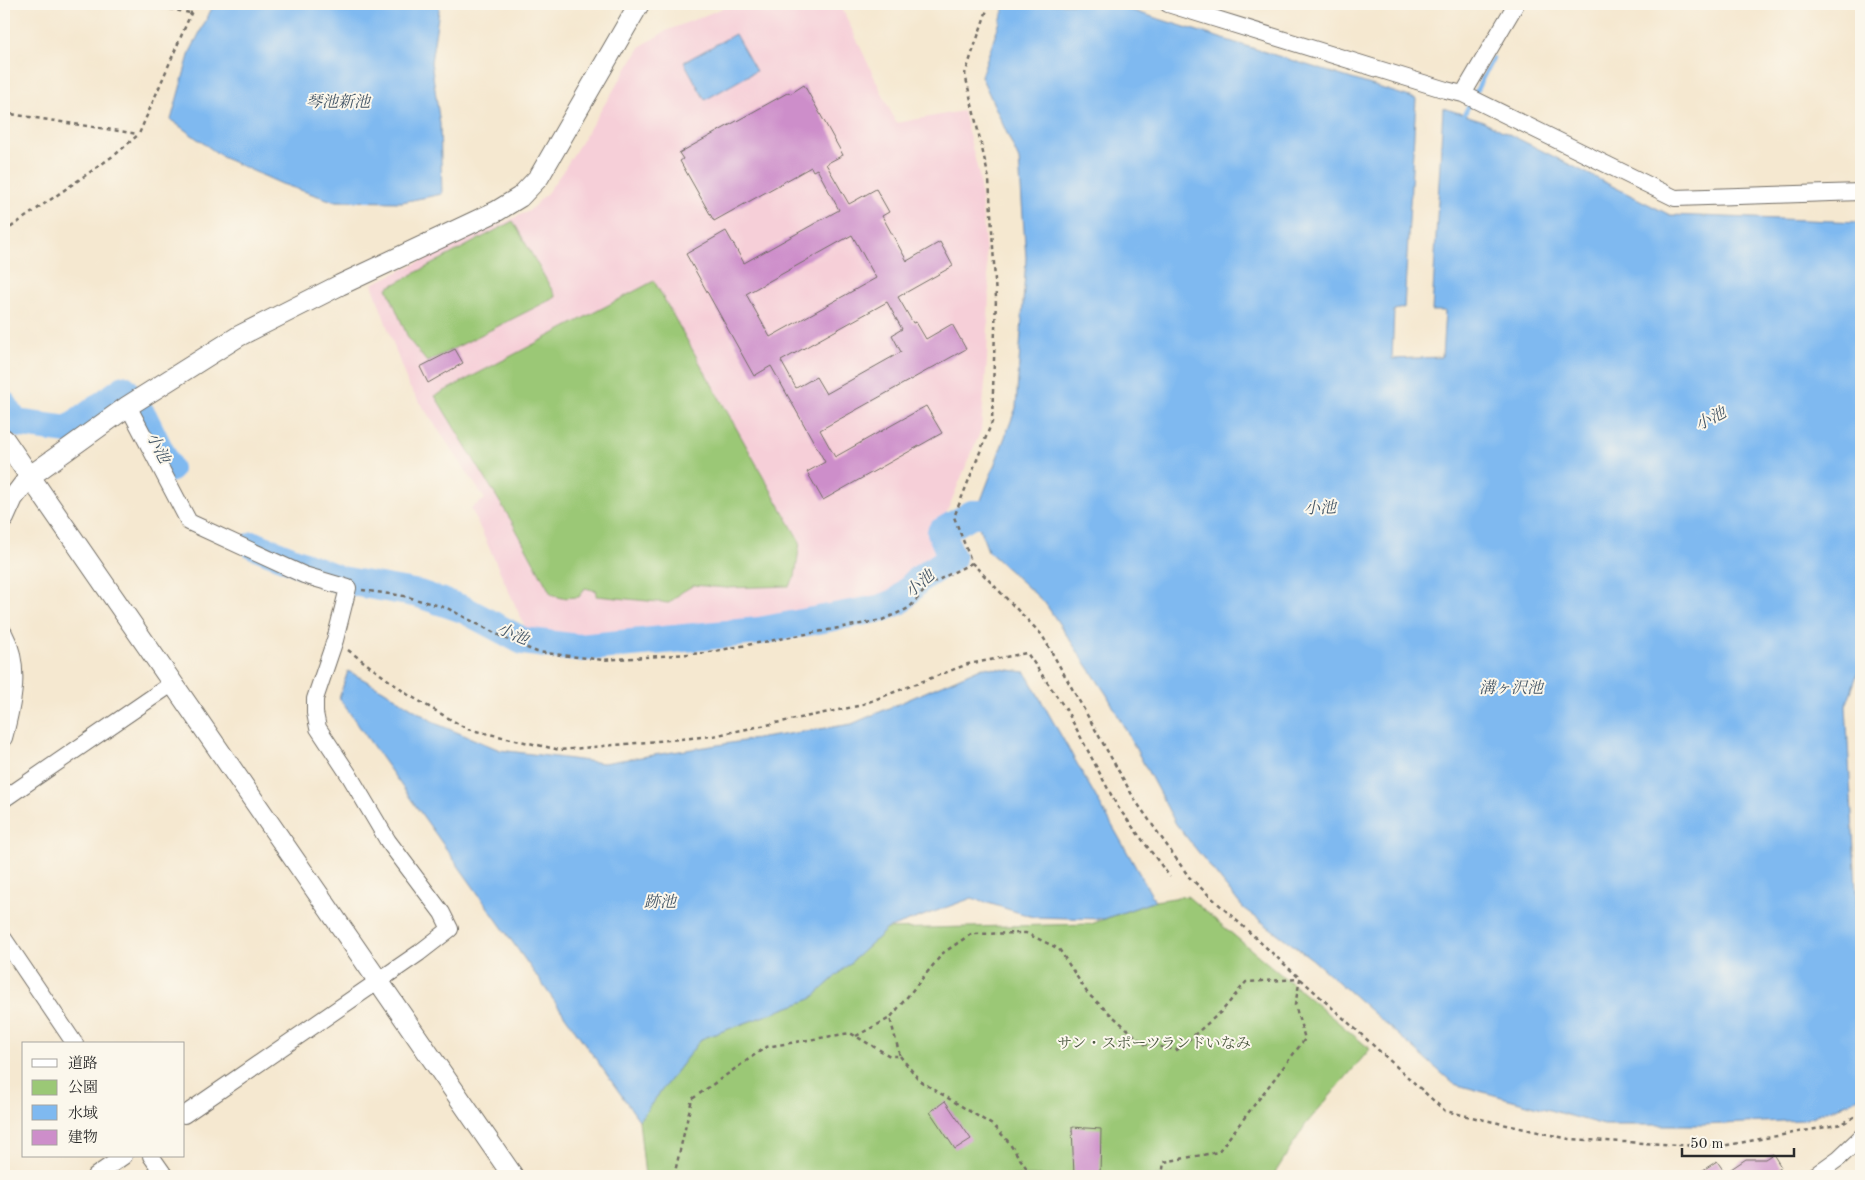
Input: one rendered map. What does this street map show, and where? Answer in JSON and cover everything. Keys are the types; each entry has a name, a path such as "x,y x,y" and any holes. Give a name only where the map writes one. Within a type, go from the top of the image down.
{"street":[{"path":"4,518 13,498 29,477 128,406 239,336 340,284 497,211 520,197 540,177 640,4"},
{"path":"1168,4 1464,94 1675,198 1861,192"},
{"path":"1464,94 1516,4"},
{"path":"128,406 189,522 304,575 348,588 335,640 315,699 318,728 349,775 388,841 442,913 450,929 420,953 185,1114"},
{"path":"4,439 513,1176"},
{"path":"4,633 13,664 15,687 4,738"},
{"path":"4,799 173,683"},
{"path":"4,939 74,1042"},
{"path":"1814,1176 1839,1158 1861,1137"},
{"path":"95,1176 121,1158"},
{"path":"152,1158 165,1176"}],"path":[{"path":"146,4 190,13"},
{"path":"4,232 116,154 139,134 195,4"},
{"path":"989,4 965,74 989,179 996,298 992,422 954,517 972,563 1042,635 1135,800 1190,876 1445,1111 1569,1138 1717,1147 1842,1124 1861,1113"},
{"path":"4,113 139,134"},
{"path":"348,588 404,596 447,608 510,641 537,652 603,660 704,653 882,620 909,608 930,584 972,563"},
{"path":"335,640 407,694 466,729 560,750 714,736 858,706 968,664 1027,653 1067,711 1117,806 1170,877"},
{"path":"856,1036 890,1018 943,953 971,934 1026,933 1059,949 1088,994 1144,1044 1177,1050 1222,1011 1246,982 1300,979"},
{"path":"1162,1176 1164,1162 1218,1152 1304,1040 1295,1005 1300,979"},
{"path":"890,1018 900,1056 920,1081 994,1126 1007,1140 1032,1176"},
{"path":"674,1176 692,1100 766,1048 850,1033 890,1056 900,1056"}],"shaded area":[{"path":"733,4 840,4 896,123 963,111 979,175 989,288 987,360 981,430 943,521 929,525 938,555 883,600 747,627 599,639 526,629 471,508 485,499 408,385 372,284 529,211 547,193 563,171 641,46 666,31"}],"green space":[{"path":"513,221 556,297 427,362 409,340 387,288"},
{"path":"654,281 800,542 795,577 789,586 726,588 694,585 669,603 596,596 597,591 585,588 579,597 561,598 551,594 512,522 435,396"},
{"name":"サン・スポーツランドいなみ","path":"1187,896 1370,1049 1306,1124 1273,1176 645,1176 639,1120 701,1039 811,999 887,929 1091,924 1155,901"}],"water":[{"name":"琴池新池","path":"214,4 440,4 431,62 440,124 442,194 402,202 333,201 282,184 224,158 171,120 190,52"},
{"name":"溝ヶ沢池","path":"1006,4 1111,4 1416,99 1404,308 1394,310 1392,359 1442,357 1445,311 1432,311 1443,108 1481,120 1670,215 1861,222 1861,664 1846,706 1858,924 1861,926 1861,1096 1803,1120 1703,1125 1604,1125 1454,1084 1312,959 1243,908 1176,824 1107,695 1045,603 988,551 975,516 1016,408 1026,258 1019,160 981,76"},
{"path":"735,34 756,71 705,100 684,62"},
{"name":"跡池","path":"983,667 1025,672 1155,901 1104,919 1033,917 972,898 887,929 811,999 701,1039 639,1120 339,698 348,671 383,690 437,724 500,750 603,763 852,724"}],"building":[{"path":"804,85 843,155 826,164 849,204 876,189 889,212 882,216 907,261 940,242 953,266 898,297 913,323 916,322 926,339 952,324 966,349 820,430 835,457 926,406 942,433 823,500 807,472 825,462 771,366 754,376 686,254 726,231 744,263 839,210 817,169 813,171 811,167 714,221 680,161 683,159 679,153 789,92 790,94","holes":["852,235 876,278 770,337 746,294","887,302 902,329 892,335 901,352 826,394 816,377 796,388 781,361"]},
{"path":"455,349 463,363 428,383 420,367"},
{"path":"945,1101 971,1139 955,1149 930,1112"},
{"path":"1072,1127 1101,1129 1100,1176 1074,1176"},
{"path":"1773,1154 1781,1167 1768,1176 1694,1176 1717,1161 1725,1173 1746,1159 1765,1159"}],"waterway":[{"path":"1464,118 1493,58"},
{"name":"小池","path":"4,405 15,423 68,430 124,389 143,416 169,469"},
{"name":"小池","path":"254,545 341,580 419,594 463,609 523,641 578,648 759,631 882,608 899,601 918,580 952,558 941,532 972,514 996,514 1011,522"}]}
